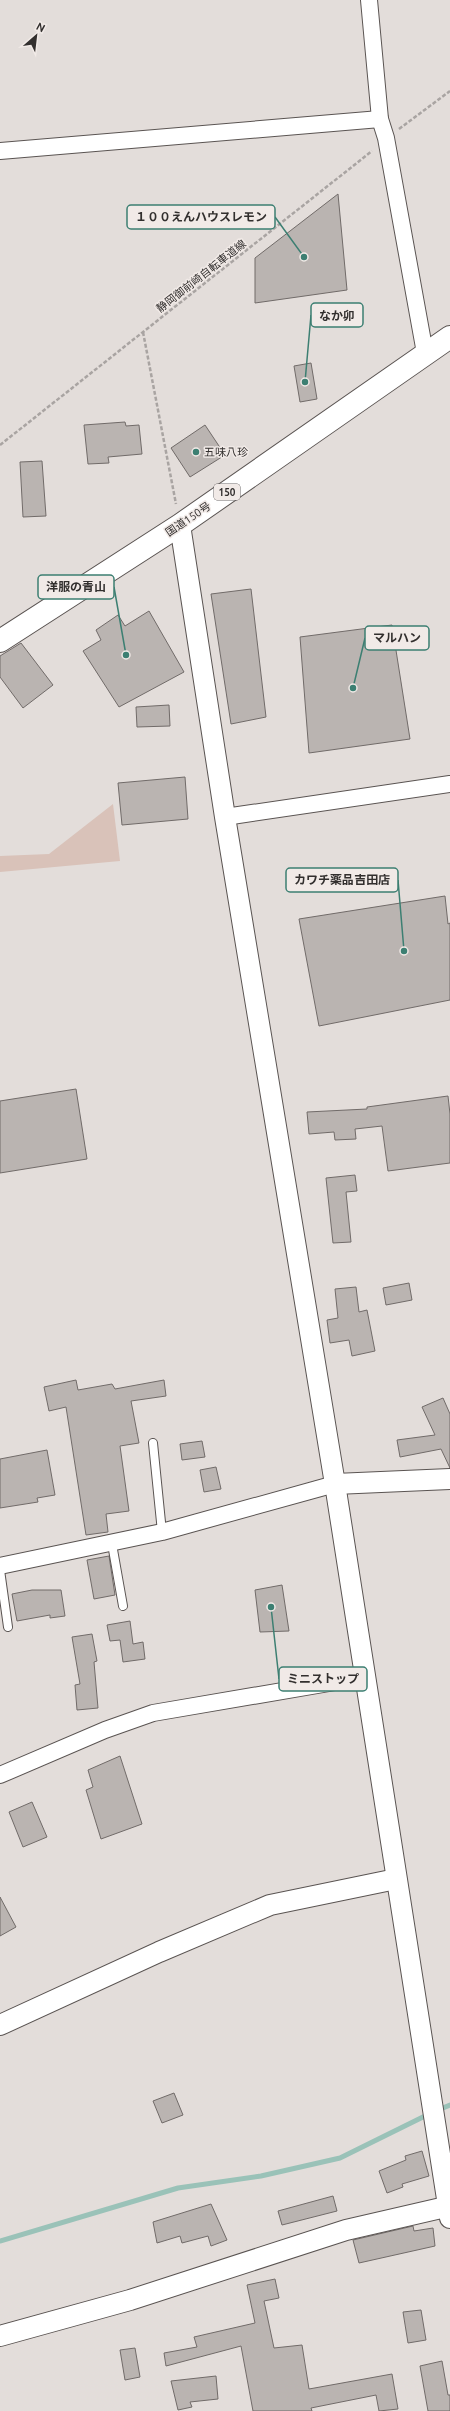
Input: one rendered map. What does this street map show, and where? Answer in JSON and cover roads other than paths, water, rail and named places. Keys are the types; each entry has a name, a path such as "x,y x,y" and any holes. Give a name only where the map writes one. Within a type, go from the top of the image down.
{"highway":[{"name":"国道150号","path":"0,641 180,525 450,336"}],"street":[{"path":"369,0 380,119 386,138 426,353"},
{"path":"0,151 380,119"},
{"path":"0,2336 130,2300 346,2230 449,2210 430,2102 335,1484 225,817 180,525"},
{"path":"225,817 450,784"},
{"path":"0,1566 112,1544 162,1532 335,1484 450,1479"},
{"path":"0,1774 105,1730 153,1713 364,1677"},
{"path":"0,2026 159,1952 270,1905 396,1879"}],"lane":[{"path":"153,1443 162,1532"},
{"path":"112,1544 123,1606"},
{"path":"0,1570 8,1627"}],"waterway":[{"path":"438,2110 450,2105"},
{"path":"0,2241 178,2188 261,2176 340,2158 429,2114"}],"place":[{"name":"１００えんハウスレモン","path":"304,257"},
{"name":"なか卯","path":"305,382"},
{"name":"五味八珍","path":"196,452"},
{"name":"洋服の青山","path":"126,655"},
{"name":"マルハン","path":"353,688"},
{"name":"カワチ薬品吉田店","path":"404,951"},
{"name":"ミニストップ","path":"271,1607"}]}
